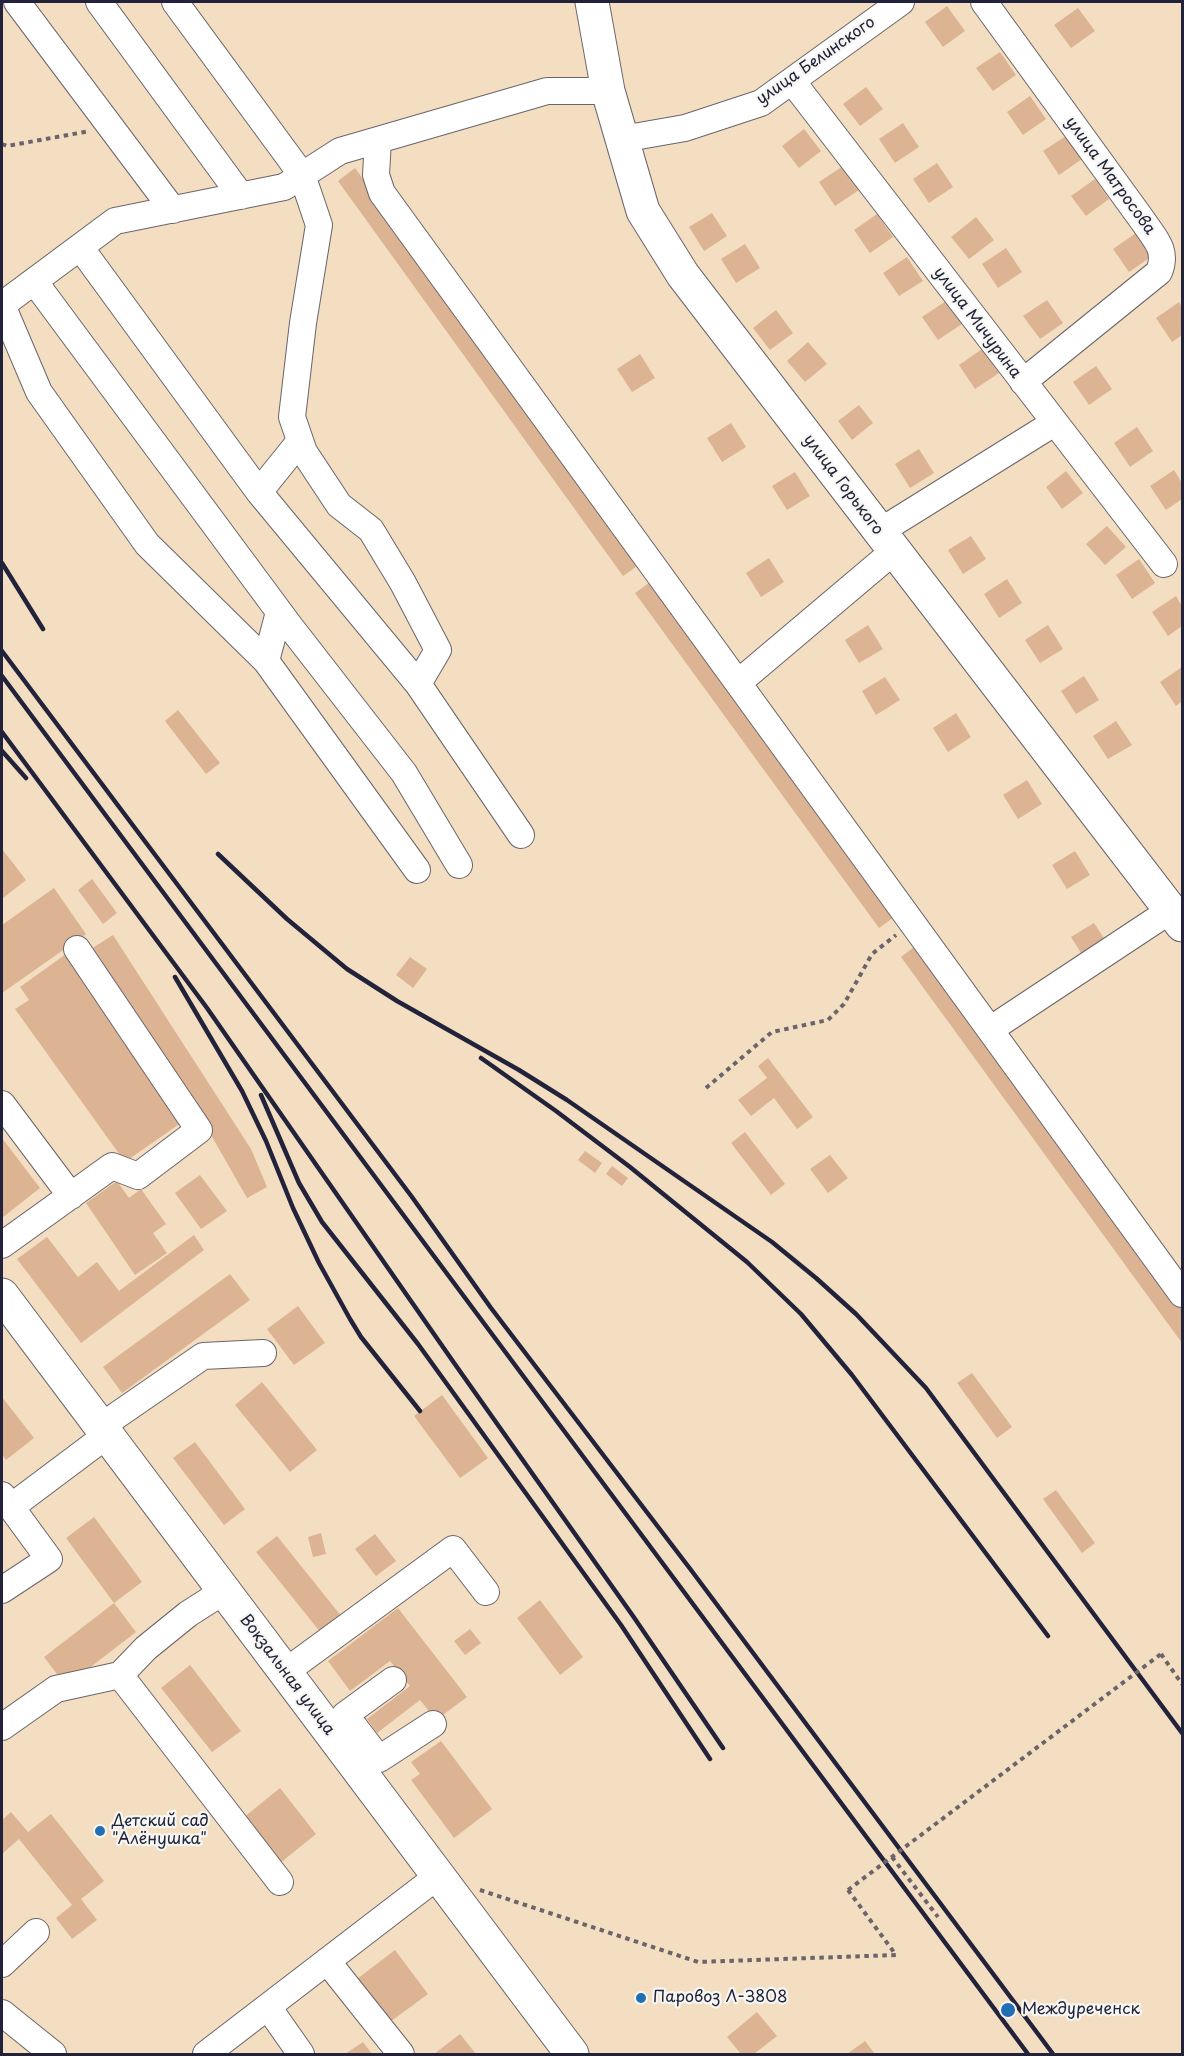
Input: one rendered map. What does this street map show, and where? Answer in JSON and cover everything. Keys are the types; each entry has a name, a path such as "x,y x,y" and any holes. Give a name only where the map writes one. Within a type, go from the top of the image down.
{"main road":[{"name":"улица Горького","path":"592,2 608,91 643,211 683,275 886,542 1177,917"},
{"name":"Вокзальная улица","path":"2,1295 285,1672 344,1732 438,1876 572,2055"}],"street":[{"path":"17,2 173,210"},
{"path":"99,2 241,196"},
{"path":"175,2 302,175 319,225 303,323 292,417 304,452 339,505 371,530 404,583 438,650 418,684"},
{"name":"улица Белинского","path":"622,139 685,128 761,103 901,2"},
{"name":"улица Матросова","path":"984,2 1143,221 1161,248 1163,261 1159,272 1023,382"},
{"name":"улица Мичурина","path":"792,81 1164,564"},
{"path":"417,870 266,661 147,544 39,392 2,305 115,221 284,187 340,151 546,91 608,91"},
{"path":"378,140 376,175 382,193 1182,1294"},
{"path":"80,247 259,492 418,684 521,836"},
{"path":"34,281 279,612 404,773 459,865"},
{"path":"739,682 886,542 1054,423"},
{"path":"259,492 300,441"},
{"path":"266,661 279,612"},
{"path":"991,1029 1177,917"},
{"path":"2,1245 112,1166 138,1176 199,1130 77,949"},
{"path":"2,1104 71,1196"},
{"path":"2,1590 49,1559 6,1501 203,1356 263,1353"},
{"path":"285,1672 453,1549 486,1592"},
{"path":"2,1727 56,1689 120,1676 146,1647 188,1614 224,1591"},
{"path":"120,1676 280,1882"},
{"path":"393,1680 345,1715 344,1732 379,1760 433,1724"},
{"path":"206,2055 438,1876"},
{"path":"2,1964 36,1932"},
{"path":"327,1961 400,2055"},
{"path":"268,2007 301,2055"},
{"path":"2,2013 52,2055"}],"path":[{"path":"2,144 8,146 111,128"},
{"path":"706,1088 772,1032 828,1020 844,1004 872,954 913,922"},
{"path":"438,1876 698,1962 896,1955 848,1890 1161,1654 1182,1684"},
{"path":"892,1857 938,1917"}],"building":[{"path":"947,6 965,31 943,47 925,22"},
{"path":"1078,8 1095,31 1071,48 1054,25"},
{"path":"1000,52 1016,75 993,91 976,68"},
{"path":"866,87 883,109 860,126 843,104"},
{"path":"1030,96 1046,119 1023,135 1007,112"},
{"path":"903,123 919,147 895,163 879,139"},
{"path":"804,129 821,151 799,168 782,146"},
{"path":"1066,136 1082,159 1059,175 1043,151"},
{"path":"937,163 953,187 929,203 913,179"},
{"path":"843,166 859,190 835,206 819,182"},
{"path":"355,168 640,564 623,576 338,181"},
{"path":"1095,179 1109,199 1086,216 1071,196"},
{"path":"712,213 727,236 704,251 689,227"},
{"path":"877,214 893,237 870,253 854,230"},
{"path":"976,217 994,240 969,259 951,237"},
{"path":"1136,233 1152,256 1129,272 1113,249"},
{"path":"745,244 760,268 736,283 721,259"},
{"path":"1006,248 1022,272 998,288 982,264"},
{"path":"907,257 923,281 899,296 883,273"},
{"path":"1047,300 1063,323 1040,339 1023,316"},
{"path":"946,301 962,324 938,340 922,317"},
{"path":"1179,302 1182,307 1182,335 1172,342 1156,318"},
{"path":"776,310 793,333 770,350 753,328"},
{"path":"808,342 827,364 805,382 787,361"},
{"path":"982,349 999,373 975,389 959,365"},
{"path":"640,354 655,378 632,392 617,369"},
{"path":"1096,366 1112,389 1089,405 1073,382"},
{"path":"859,405 873,423 852,440 838,421"},
{"path":"731,423 746,447 722,462 707,438"},
{"path":"1137,427 1153,451 1130,467 1114,443"},
{"path":"919,449 934,473 910,488 895,464"},
{"path":"1174,470 1182,483 1182,499 1166,510 1150,486"},
{"path":"1066,471 1083,493 1062,509 1046,487"},
{"path":"795,472 810,496 787,510 772,486"},
{"path":"1107,526 1126,547 1105,565 1086,544"},
{"path":"971,536 986,559 963,574 948,550"},
{"path":"769,558 784,582 761,597 746,573"},
{"path":"1139,559 1155,583 1132,599 1116,575"},
{"path":"1007,579 1022,603 999,618 984,594"},
{"path":"653,580 897,915 879,928 635,593"},
{"path":"1176,596 1182,606 1182,626 1168,636 1152,612"},
{"path":"868,625 883,649 859,663 845,640"},
{"path":"1048,625 1063,649 1040,663 1025,640"},
{"path":"1182,667 1182,701 1176,706 1160,682"},
{"path":"1084,676 1099,700 1076,714 1061,691"},
{"path":"885,677 900,700 876,715 862,691"},
{"path":"178,710 220,763 206,774 165,721"},
{"path":"956,713 971,737 948,752 933,728"},
{"path":"1116,721 1132,745 1108,759 1093,736"},
{"path":"1027,780 1042,804 1018,819 1003,795"},
{"path":"2,849 26,880 2,899"},
{"path":"1075,851 1090,875 1067,889 1052,865"},
{"path":"92,879 117,913 103,924 78,890"},
{"path":"54,888 86,934 2,993 2,925"},
{"path":"1094,923 1109,946 1086,961 1071,937"},
{"path":"113,935 251,1149 267,1187 247,1198 207,1128 91,949"},
{"path":"918,944 1182,1308 1182,1343 901,957"},
{"path":"66,954 185,1120 125,1162 15,1009 29,1000 20,987"},
{"path":"410,957 427,969 413,988 396,975"},
{"path":"768,1058 813,1117 797,1129 774,1098 751,1116 738,1100 767,1078 758,1066"},
{"path":"745,1132 785,1184 771,1195 731,1143"},
{"path":"2,1138 40,1188 2,1218"},
{"path":"585,1151 602,1163 595,1173 578,1160"},
{"path":"830,1155 848,1178 828,1193 810,1169"},
{"path":"612,1166 628,1178 622,1186 606,1174"},
{"path":"200,1175 227,1211 201,1229 175,1193"},
{"path":"117,1181 129,1198 141,1189 166,1224 153,1233 167,1253 135,1275 86,1203"},
{"path":"194,1235 204,1250 81,1343 17,1259 47,1237 78,1277 97,1262 119,1291"},
{"path":"230,1274 250,1300 122,1393 103,1367"},
{"path":"298,1306 325,1343 294,1365 267,1329"},
{"path":"972,1373 1012,1427 997,1438 957,1383"},
{"path":"262,1382 317,1450 290,1472 235,1405"},
{"path":"442,1395 488,1458 460,1478 414,1416"},
{"path":"2,1397 34,1438 6,1460 2,1454"},
{"path":"195,1442 245,1509 224,1525 173,1458"},
{"path":"1056,1490 1095,1543 1082,1553 1043,1499"},
{"path":"94,1517 142,1582 114,1603 66,1538"},
{"path":"321,1533 326,1554 313,1557 308,1537"},
{"path":"375,1534 396,1561 376,1576 355,1549"},
{"path":"277,1536 342,1617 321,1633 256,1552"},
{"path":"540,1600 583,1657 560,1675 517,1618"},
{"path":"114,1603 136,1632 66,1686 44,1657"},
{"path":"398,1608 467,1697 436,1720 420,1700 377,1733 367,1719 410,1686 390,1661 350,1691 328,1661"},
{"path":"470,1629 481,1643 465,1655 454,1641"},
{"path":"190,1665 241,1731 212,1752 161,1688"},
{"path":"441,1741 492,1809 454,1838 411,1780 420,1774 411,1762"},
{"path":"280,1788 316,1834 279,1864 243,1818"},
{"path":"11,1812 28,1832 51,1814 104,1881 81,1899 97,1920 72,1939 56,1918 72,1905 19,1839 3,1853 2,1851 2,1820"},
{"path":"395,1950 428,1994 390,2022 357,1979"},
{"path":"757,2012 777,2036 754,2054 741,2054 727,2037"},
{"path":"460,2034 476,2054 434,2054"},
{"path":"865,2041 875,2054 847,2054"},
{"path":"363,2042 372,2054 345,2054"}],"railway":[{"path":"2,563 43,629"},
{"path":"2,651 412,1197 491,1308 691,1570 1053,2054"},
{"path":"2,676 1028,2054"},
{"path":"2,732 207,1008 723,1748"},
{"path":"2,751 26,778"},
{"path":"218,854 287,919 347,969 397,1001 567,1100 772,1242 856,1314 926,1388 1182,1733"},
{"path":"175,977 242,1091 319,1263 350,1319 361,1337 420,1411"},
{"path":"481,1058 630,1167 747,1262 801,1314 852,1375 1048,1636"},
{"path":"261,1095 299,1183 322,1222 418,1344 621,1625 710,1759"}],"place":[{"name":"Детский сад \"Алёнушка\"","path":"100,1831"},
{"name":"Паровоз Л-3808","path":"641,1998"},
{"name":"Междуреченск","path":"1008,2010"}]}
